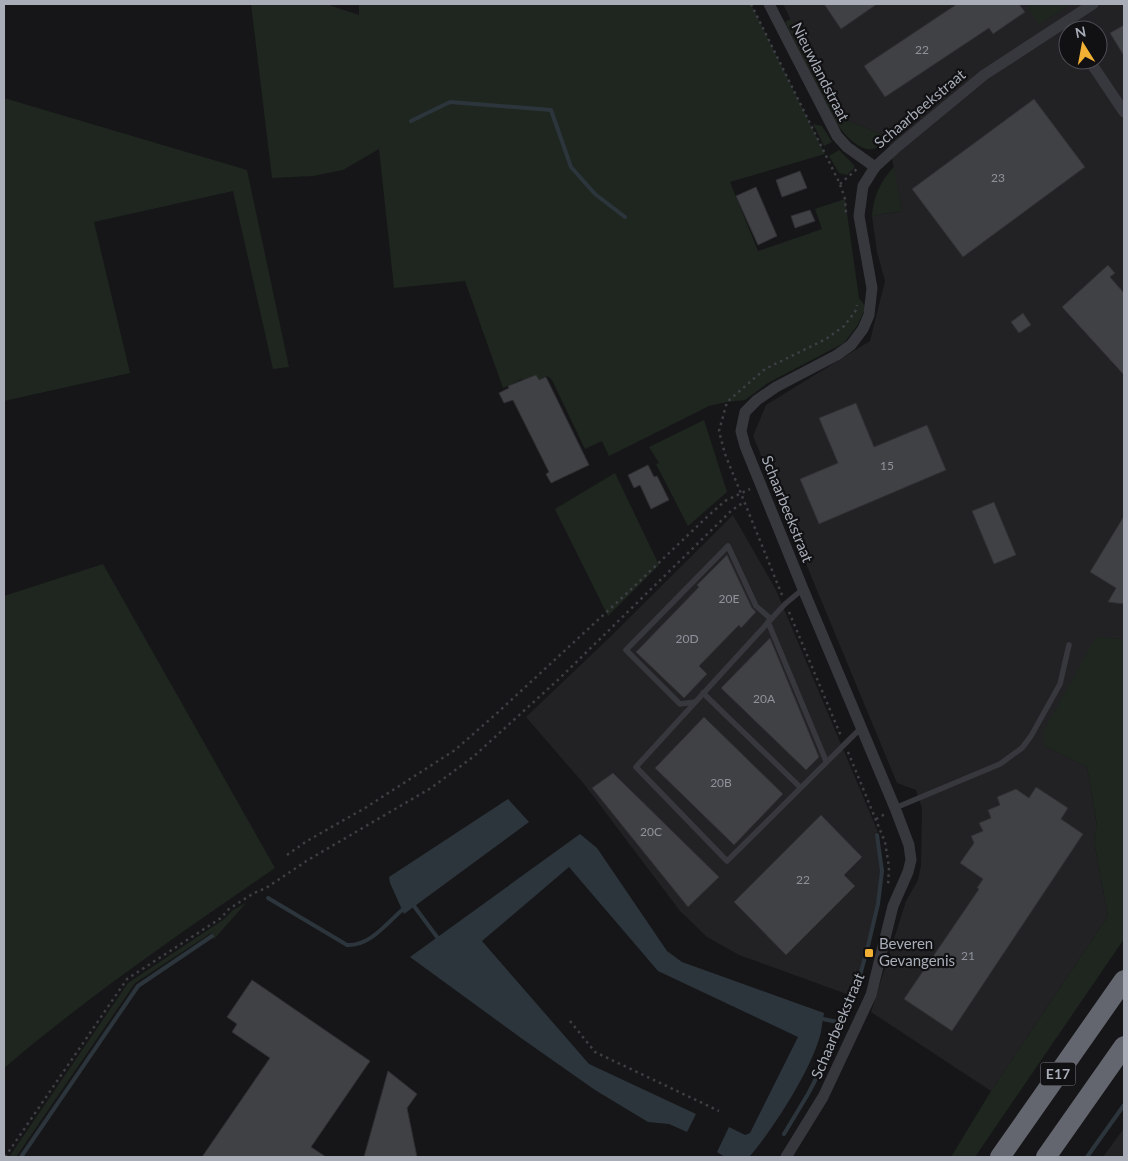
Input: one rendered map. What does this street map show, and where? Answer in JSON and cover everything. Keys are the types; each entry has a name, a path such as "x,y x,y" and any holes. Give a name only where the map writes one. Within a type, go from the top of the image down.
{"highway":[{"name":"E17","path":"1000,1157 1124,980"},
{"name":"E17","path":"1046,1157 1124,1046"}],"street":[{"name":"Nieuwlandstraat","path":"769,4 837,136 875,167"},
{"name":"Schaarbeekstraat","path":"1073,20 1094,4"},
{"name":"Schaarbeekstraat","path":"786,1157 823,1097 871,995 893,906 908,872 911,860 909,846 895,808 802,589 746,446 741,431 745,412 757,400 776,387 837,355 851,345 864,328 872,302 872,288 859,216 863,186 875,167 984,75 1058,30"},
{"path":"1096,70 1124,112"}],"lane":[{"path":"695,702 680,704 626,650 728,546 756,606 770,621 826,762"},
{"path":"802,589 785,604 636,767 727,861 861,728"},
{"path":"895,808 1000,764 1022,748 1031,736 1060,684 1069,645"},
{"path":"703,693 800,788"}],"path":[{"path":"751,4 840,184 845,198 847,219"},
{"path":"859,298 855,312 844,326 826,339 765,369 727,402 719,432 725,454 785,604 885,842 889,867 888,890 893,906"},
{"path":"287,855 366,808 455,750 618,602 725,501 761,484"},
{"path":"5,1157 127,980 220,918 229,909 254,892 266,888 308,860 431,788 455,771 560,678 732,510 744,502"},
{"path":"570,1021 595,1052 719,1110"}],"shaded area":[{"path":"251,4 326,4 359,15 359,4 751,4 825,154 730,182 758,251 822,229 815,209 845,199 859,298 866,307 857,326 844,343 768,383 745,400 709,406 609,456 602,441 585,449 552,380 547,376 526,386 522,379 503,388 465,281 394,288 379,149 343,170 313,176 272,178"},
{"path":"783,4 1124,4 1124,639 1096,638 1045,746 1087,767 1097,826 1094,841 1108,916 991,1091 871,1012 906,901 918,880 921,866 922,808 916,790 897,783 753,436 766,405 870,341 885,281 877,252 872,216 902,211 888,137 839,117"},
{"path":"1026,4 1072,4 1039,24"},
{"path":"791,19 839,117 888,137 876,148 864,148 858,145 842,131 835,121 785,22"},
{"path":"4,98 247,170 289,367 273,369 233,191 94,222 130,373 4,401"},
{"path":"813,124 822,126 832,142 824,146"},
{"path":"839,150 855,167 847,175 839,173 829,156"},
{"path":"894,167 902,211 872,216 878,189"},
{"path":"704,420 727,492 688,526 656,464 659,463 649,447"},
{"path":"615,473 659,565 608,616 555,509"},
{"path":"733,515 776,590 878,832 875,834 881,871 877,904 866,951 852,996 739,955 707,937 680,911 584,784 526,717"},
{"path":"103,564 275,868 103,990 4,1068 4,596"},
{"path":"1096,637 1124,639 1124,939 975,1157 951,1157 991,1091 1108,916 1094,841 1097,825 1087,767 1045,746 1043,732"},
{"path":"508,799 529,822 404,914 389,877"},
{"path":"580,834 597,848 667,951 682,962 824,1013 817,1046 801,1080 780,1115 749,1157 725,1157 717,1152 729,1127 745,1135 750,1133 798,1037 658,971 569,867 482,941 589,1064 696,1114 687,1132 669,1124 648,1122 595,1090 410,957"},
{"path":"246,903 214,939 211,933 135,983 16,1157 9,1157 128,983 223,920 233,910"},
{"path":"1124,1128 1124,1157 1103,1157"}],"building":[{"path":"824,4 877,4 841,29"},
{"path":"957,4 1019,4 1025,12 993,34 989,28 885,97 864,66"},
{"path":"1124,25 1124,56 1110,33"},
{"path":"1034,99 1085,167 963,257 912,189"},
{"path":"800,171 807,188 782,197 776,180"},
{"path":"756,187 777,236 758,245 736,196"},
{"path":"810,210 815,221 795,228 791,216"},
{"path":"1108,265 1115,273 1110,277 1124,293 1124,375 1062,307"},
{"path":"1023,313 1031,325 1019,333 1011,322"},
{"path":"536,375 539,380 546,377 589,465 551,483 546,474 549,472 513,400 504,403 499,393 509,388 508,386"},
{"path":"856,403 874,447 927,425 946,470 819,524 800,479 838,463 819,418"},
{"path":"648,465 654,477 657,476 669,500 651,509 640,485 634,488 628,475"},
{"path":"994,502 1016,555 994,564 972,511"},
{"path":"1124,516 1124,604 1108,602 1116,588 1090,572"},
{"path":"727,555 752,608 756,612 741,628 739,625 699,666 707,674 684,698 636,652"},
{"path":"770,638 819,757 806,770 721,688"},
{"path":"704,717 783,794 734,845 655,768"},
{"path":"613,773 719,877 688,907 592,788"},
{"path":"1036,787 1068,808 1061,819 1083,834 952,1031 904,999 979,889 977,888 983,879 960,863 974,843 971,836 983,831 979,823 991,818 988,810 1000,805 997,797 1016,789 1029,798"},
{"path":"821,815 862,857 844,875 855,886 786,955 734,902"},
{"path":"252,980 370,1061 311,1147 326,1157 202,1157 270,1058 232,1032 237,1024 227,1017"},
{"path":"388,1071 417,1094 407,1108 417,1157 364,1157"}],"waterway":[{"path":"411,121 450,102 551,110 571,167 595,194 625,217"},
{"path":"784,1134 830,1052 854,997 878,904 882,871 877,835"},
{"path":"268,898 347,945 363,942 370,938 402,910"},
{"path":"414,906 437,937"},
{"path":"21,1157 138,986 212,936"},
{"path":"823,1019 842,1023"},
{"path":"1087,1157 1124,1105"}],"place":[{"name":"Beveren Gevangenis","path":"869,953"}]}
